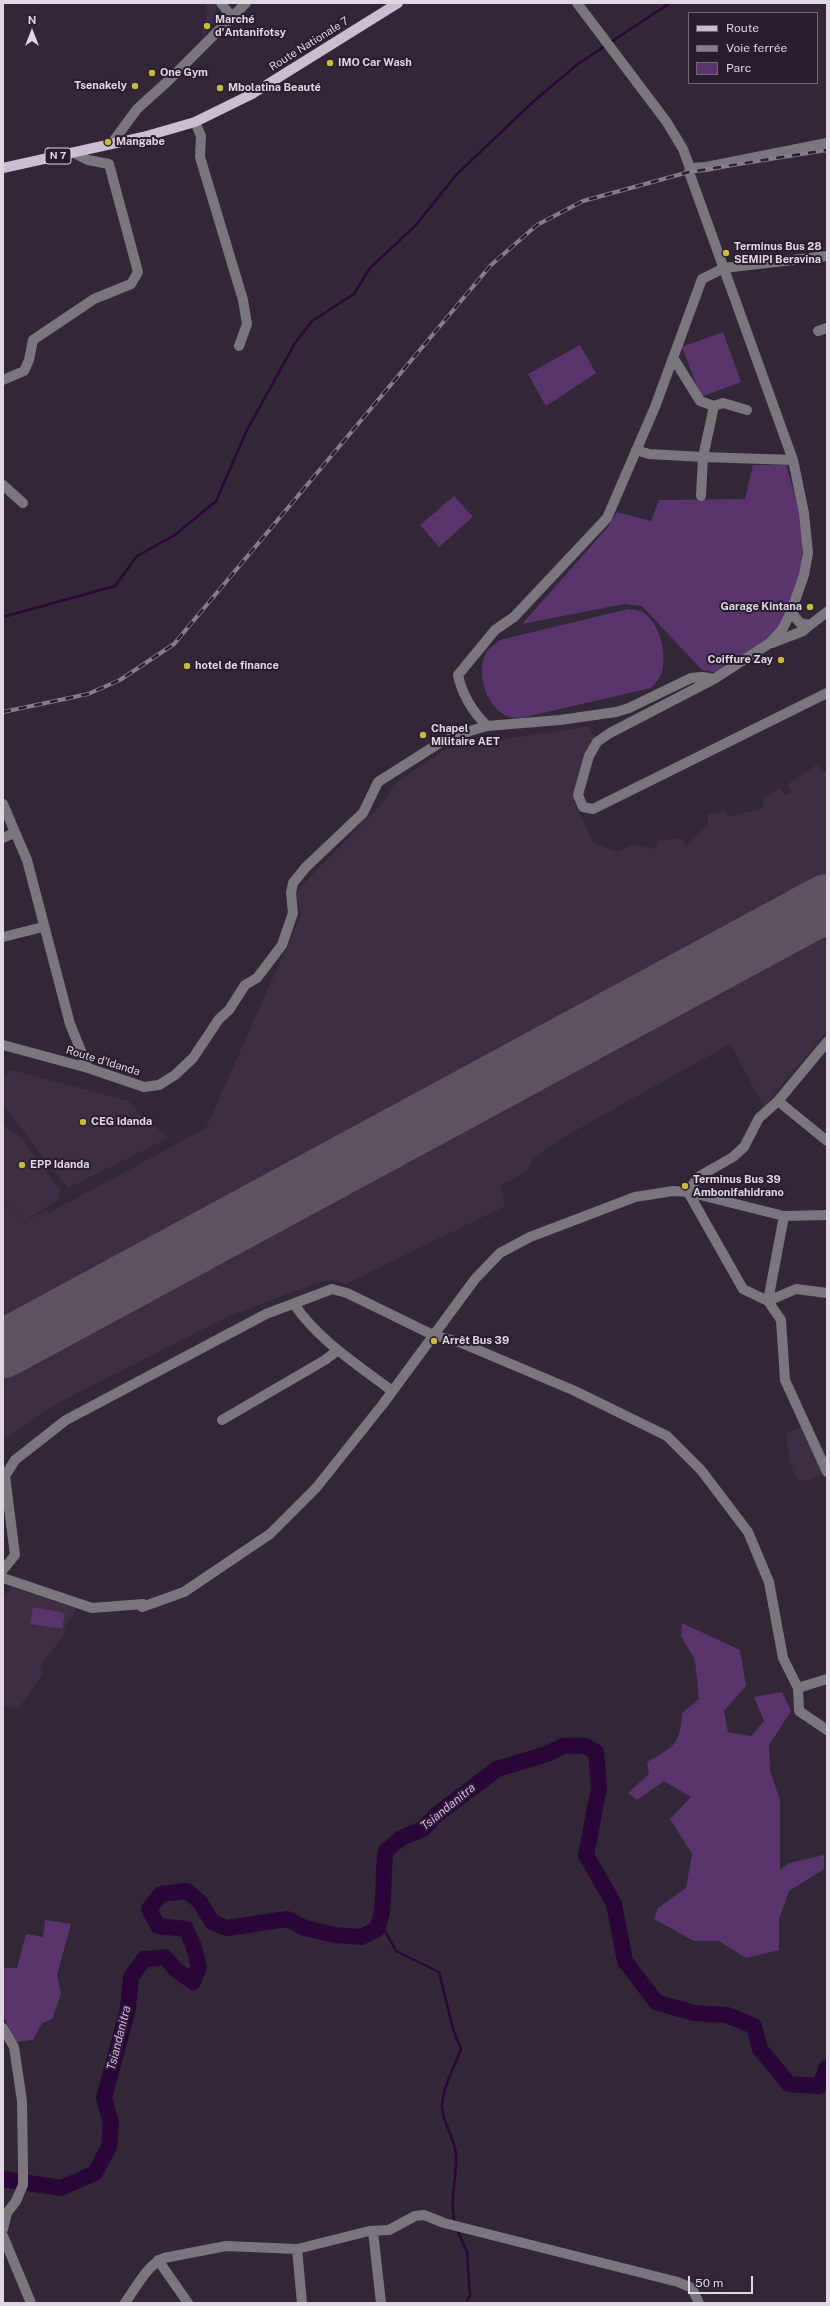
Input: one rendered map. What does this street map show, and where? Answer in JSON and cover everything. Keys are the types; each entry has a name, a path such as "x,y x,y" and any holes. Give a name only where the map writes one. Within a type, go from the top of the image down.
{"main road":[{"name":"Route Nationale 7","path":"3,168 143,137 195,122 252,94 398,3"}],"street":[{"path":"222,3 232,16"},
{"path":"112,143 137,109 168,81 246,3"},
{"path":"578,3 607,44 666,121 683,150 690,168 689,172 793,460 804,513 808,553 804,575 791,612 782,630 770,644"},
{"path":"195,122 201,136 200,157 243,300 247,324 239,346"},
{"path":"690,168 706,167 827,143"},
{"path":"3,380 24,371 29,360 33,340 94,299 131,284 138,272 109,164 88,160 74,153"},
{"path":"714,679 702,677 691,678 629,708 616,712 560,720 487,726 478,716 460,687 458,675 495,630 514,617 607,518 674,359 702,279 724,268 827,256"},
{"path":"674,359 700,401 714,406 723,403 747,410"},
{"path":"701,496 703,458 714,406"},
{"path":"636,450 649,454 703,458 793,460"},
{"path":"3,485 23,504"},
{"path":"791,612 800,623 810,625"},
{"path":"827,612 803,631 770,644 714,679 597,742 589,756 578,794 583,807 593,809 827,693"},
{"name":"Route d'Idanda","path":"3,1045 88,1068 144,1087 159,1085 175,1075 193,1058 219,1018 229,1010 245,985 257,978 282,945 293,913 291,893 293,883 306,867 363,813 378,782 441,742 487,726"},
{"path":"3,804 6,807 14,833 27,860 43,927 70,1024 88,1068"},
{"path":"3,838 14,833"},
{"path":"3,936 43,927"},
{"path":"688,1192 698,1177 733,1157 744,1147 759,1118 778,1101 827,1042"},
{"path":"778,1101 827,1141"},
{"path":"3,1578 92,1608 143,1604 142,1607 184,1592 270,1534 316,1488 392,1391 475,1279 500,1253 530,1237 635,1197 673,1191 688,1192 784,1216 827,1215"},
{"path":"688,1192 743,1289 768,1301 781,1320 785,1380 827,1472"},
{"path":"768,1301 784,1216"},
{"path":"3,1570 15,1555 6,1514 5,1476 15,1460 66,1420 266,1314 332,1289 347,1293 433,1335 459,1342 575,1391 668,1436 701,1470 748,1532 769,1582 783,1658 798,1688 799,1711 827,1730"},
{"path":"768,1301 796,1289 827,1293"},
{"path":"294,1304 303,1317 338,1350 392,1391"},
{"path":"222,1420 324,1360 338,1350"},
{"path":"798,1688 827,1679"},
{"path":"3,2028 14,2047 22,2101 23,2168 23,2185 16,2201 7,2213 3,2229"},
{"path":"125,2303 158,2260 226,2246 297,2249 374,2231 389,2230 415,2216 424,2215 444,2223 485,2234 678,2282 692,2288 699,2303"},
{"path":"374,2231 381,2303"},
{"path":"3,2236 31,2303"},
{"path":"297,2249 302,2303"},
{"path":"158,2260 188,2303"}],"shaded area":[{"name":"Marché d'Antanifotsy","path":"204,3 215,3 216,19 203,38 202,32 208,12"},
{"path":"589,726 595,740 589,746 574,801 593,843 617,852 631,845 655,849 658,841 681,838 687,846 708,823 707,814 726,811 728,817 764,808 762,798 780,788 785,796 792,792 788,784 818,764 822,772 827,771 827,1031 764,1107 730,1044 557,1141 533,1159 526,1172 501,1185 505,1206 346,1284 333,1280 314,1284 229,1316 52,1406 3,1441 3,1199 24,1222 47,1210 49,1213 206,1128 301,915 295,892 381,805 395,783 446,749"},
{"name":"CEG Idanda","path":"11,1070 129,1101 132,1106 168,1138 68,1188 3,1105 3,1077"},
{"name":"EPP Idanda","path":"3,1124 22,1139 61,1191 58,1200 24,1221 3,1198"},
{"path":"804,1425 826,1471 811,1480 797,1480 790,1463 786,1434"},
{"path":"11,1587 77,1609 65,1627 64,1634 40,1667 44,1672 18,1709 3,1705 3,1594 10,1592"}],"green space":[{"path":"723,332 741,382 701,397 682,347"},
{"path":"580,345 596,373 546,406 528,374"},
{"path":"753,465 786,465 798,505 802,530 802,562 795,594 782,624 761,648 719,673 702,670 642,606 624,604 522,624 608,527 617,512 651,521 659,500 745,499"},
{"path":"454,496 473,517 439,547 420,525"},
{"path":"628,609 641,611 647,615 660,636 664,660 662,673 651,688 521,718 509,717 501,713 489,699 483,681 483,663 488,650 500,640"},
{"path":"33,1607 65,1613 62,1629 30,1624"},
{"path":"682,1623 740,1650 746,1686 724,1711 728,1732 751,1736 764,1721 754,1697 782,1692 791,1711 769,1745 770,1771 780,1800 780,1870 789,1863 824,1855 824,1869 789,1891 779,1919 779,1950 746,1958 719,1941 694,1941 654,1919 658,1908 686,1888 692,1854 670,1819 691,1797 664,1781 637,1800 628,1793 649,1774 647,1762 674,1744 679,1732 682,1713 699,1699 695,1660 681,1636"},
{"path":"45,1920 71,1924 57,1975 61,1994 52,2019 42,2023 33,2040 16,2042 3,2015 3,1968 17,1968 26,1934 43,1937"}],"waterway":[{"path":"611,42 670,3"},
{"path":"3,617 115,586 137,556 175,535 216,501 247,430 295,343 312,321 354,294 370,268 415,226 457,174 534,101 579,63 607,45"},
{"name":"Tsiandanitra","path":"3,2179 61,2188 95,2173 109,2147 111,2123 104,2098 128,2009 131,1977 144,1959 165,1957 175,1969 193,1982 199,1967 194,1947 186,1929 158,1926 149,1909 161,1894 187,1891 200,1902 212,1922 227,1928 287,1919 305,1928 335,1935 361,1937 377,1929 380,1920 383,1901 386,1851 401,1838 423,1829 436,1815 497,1769 547,1754 563,1746 585,1746 596,1752 599,1788 586,1855 614,1904 625,1961 656,2002 694,2013 727,2015 754,2026 760,2049 789,2084 819,2086 827,2067"},
{"path":"380,1922 396,1951 439,1972 453,2029 461,2049 446,2086 442,2101 444,2119 454,2143 456,2155 453,2197 453,2214 455,2222"},
{"path":"457,2229 467,2252 470,2296 466,2303"}],"runway":[{"path":"3,1349 827,903"}],"railway":[{"path":"3,712 88,694 120,680 174,644 491,265 537,225 583,201 689,172 827,150"}],"place":[{"name":"Marché d'Antanifotsy","path":"207,26"},
{"name":"IMO Car Wash","path":"330,63"},
{"name":"One Gym","path":"152,73"},
{"name":"Tsenakely","path":"135,86"},
{"name":"Mbolatina Beauté","path":"220,88"},
{"name":"Mangabe","path":"108,142"},
{"name":"Terminus Bus 28 SEMIPI Beravina","path":"726,253"},
{"name":"Garage Kintana","path":"810,607"},
{"name":"Coiffure Zay","path":"781,660"},
{"name":"hotel de finance","path":"187,666"},
{"name":"Chapel Militaire AET","path":"423,735"},
{"name":"CEG Idanda","path":"83,1122"},
{"name":"EPP Idanda","path":"22,1165"},
{"name":"Terminus Bus 39 Ambonifahidrano","path":"685,1186"},
{"name":"Arrêt Bus 39","path":"434,1341"}]}
